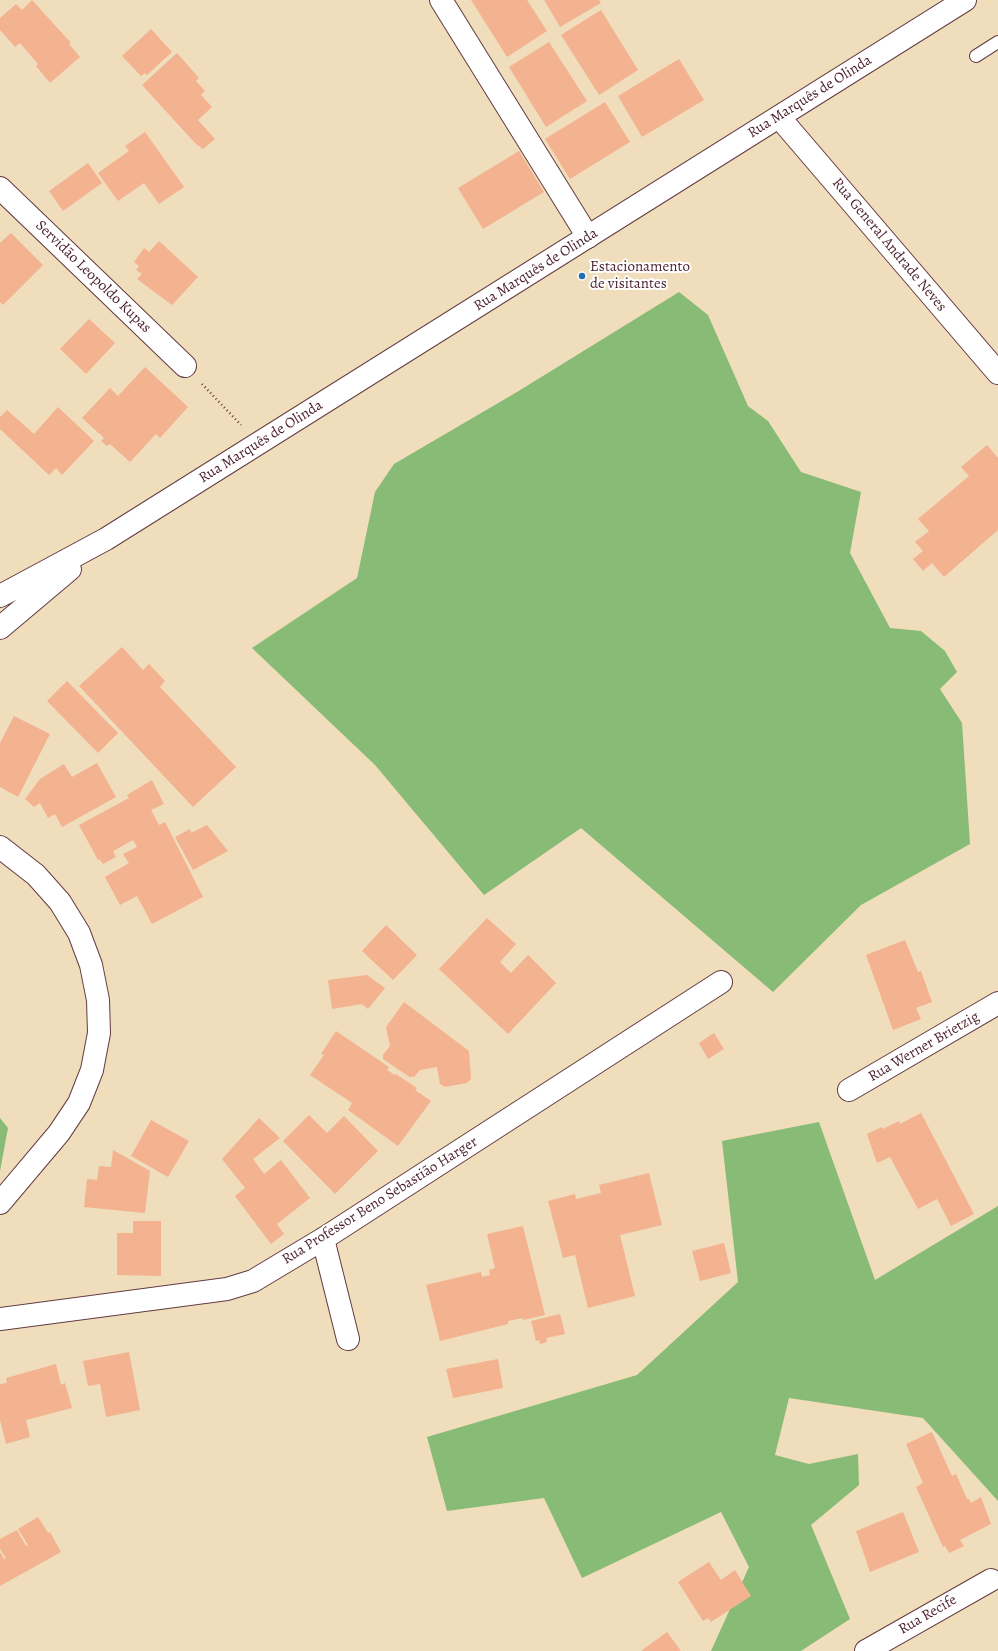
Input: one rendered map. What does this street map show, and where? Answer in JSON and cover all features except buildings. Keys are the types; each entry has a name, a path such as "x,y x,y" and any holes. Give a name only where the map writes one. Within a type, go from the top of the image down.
{"street":[{"path":"441,0 588,237"},
{"name":"Rua Marquês de Olinda","path":"0,596 106,539 965,0"},
{"name":"Rua General Andrade Neves","path":"779,117 998,373"},
{"name":"Servidão Leopoldo Kupas","path":"0,188 185,366"},
{"name":"Rua Marquês de Olinda","path":"0,628 106,539"},
{"path":"0,847 36,875 60,902 79,933 92,965 98,1000 99,1033 92,1070 80,1103 59,1133 0,1203"},
{"name":"Rua Professor Beno Sebastião Harger","path":"0,1319 227,1289 253,1281 323,1239 721,982"},
{"name":"Rua Werner Brietzig","path":"849,1090 998,1003"},
{"path":"323,1239 348,1339"},
{"name":"Rua Recife","path":"866,1651 991,1580"}],"lane":[{"path":"976,56 998,42"}],"path":[{"path":"185,366 259,443"}],"green space":[{"path":"679,292 708,315 748,406 768,421 801,472 861,492 850,553 890,628 921,631 945,651 957,672 940,689 962,723 970,844 861,905 773,992 581,828 484,895 375,765 252,648 357,578 375,492 394,464 517,392"},
{"path":"0,1118 8,1128 0,1171"},
{"path":"819,1122 875,1280 998,1206 998,1501 923,1418 789,1398 775,1455 809,1464 858,1454 859,1485 811,1525 850,1619 801,1651 711,1651 749,1567 721,1512 582,1578 544,1498 447,1511 427,1437 637,1375 738,1282 722,1141"}],"place":[{"name":"Estacionamento de visitantes","path":"582,276"}]}
